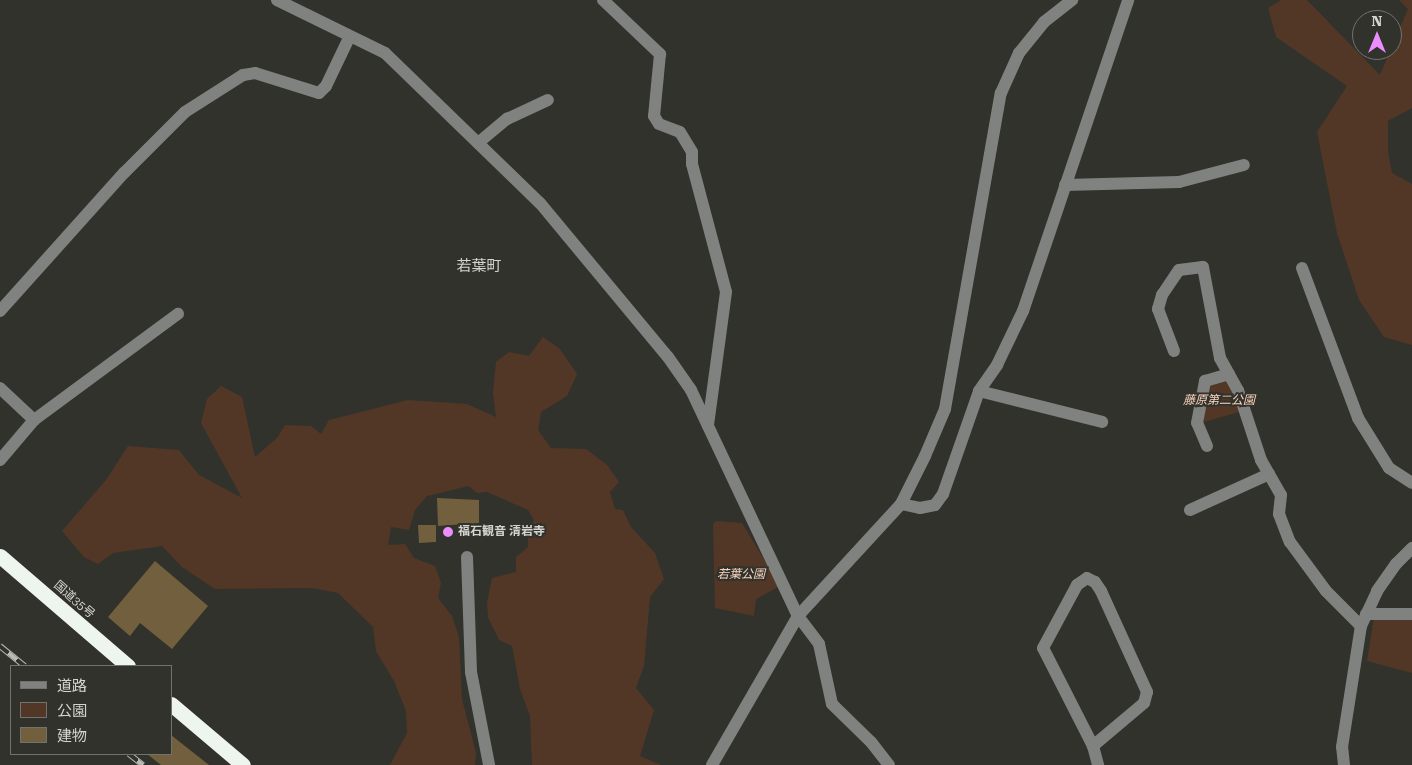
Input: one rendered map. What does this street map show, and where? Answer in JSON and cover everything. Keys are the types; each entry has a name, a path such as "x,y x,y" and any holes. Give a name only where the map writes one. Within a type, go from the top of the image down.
{"highway":[{"name":"国道35号","path":"0,556 127,665"},
{"path":"172,705 242,765"}],"street":[{"path":"277,0 349,38 372,45 385,53 540,203 668,357 691,390 798,616 819,644 832,704 871,742 889,765"},
{"path":"603,0 660,54 654,116 659,124 680,132 692,152 692,164 726,292 708,426"},
{"path":"712,765 798,616 901,504 945,409 1001,93 1019,53 1044,22 1072,0"},
{"path":"901,504 920,508 936,505 942,494 979,391 997,366 1023,311 1128,0"},
{"path":"0,311 124,173 185,112 243,75 255,73 319,93 326,86 349,38"},
{"path":"478,143 507,119 548,100"},
{"path":"1065,185 1179,182 1244,165"},
{"path":"1174,351 1158,309 1162,296 1179,270 1203,267 1220,358 1247,414 1260,460 1281,495 1279,514 1290,542 1326,591 1364,620 1412,614"},
{"path":"1302,268 1358,418 1389,468 1412,482"},
{"path":"0,460 34,420 178,314"},
{"path":"1208,446 1197,422 1206,380 1229,374"},
{"path":"0,388 34,420"},
{"path":"979,391 1102,422"},
{"path":"1190,510 1269,474"},
{"path":"1344,765 1342,747 1364,620 1396,564 1412,548"},
{"path":"467,557 471,672 489,765"},
{"path":"1093,746 1144,703 1147,692 1101,591 1095,582 1087,578 1077,585 1043,648 1093,746 1098,765"}],"green space":[{"path":"1281,0 1307,0 1352,46 1352,60 1365,60 1380,75 1386,60 1402,60 1402,23 1408,9 1399,0 1412,0 1412,108 1388,121 1388,152 1392,173 1412,184 1412,345 1384,337 1359,300 1337,233 1317,132 1347,86 1276,37 1268,8"},
{"path":"543,337 560,349 577,374 567,396 541,412 538,430 551,448 586,449 607,465 619,482 610,492 615,509 623,510 631,527 655,553 664,579 650,597 644,666 636,688 654,710 640,756 661,765 532,765 530,716 520,689 512,646 499,640 488,617 487,602 492,578 516,572 516,557 528,547 528,532 534,520 528,510 487,492 477,493 469,486 427,496 415,510 409,530 391,527 388,545 405,544 414,558 435,566 441,583 438,598 452,616 459,637 462,699 476,753 475,765 390,765 407,733 406,711 394,681 376,651 373,627 338,593 312,588 215,589 182,567 162,546 113,553 98,564 84,557 62,531 106,480 128,446 179,450 199,475 242,498 201,423 207,399 221,386 242,397 255,457 277,438 285,425 311,426 321,434 329,420 408,400 467,404 496,417 493,393 496,362 509,352 529,356"},
{"name":"藤原第二公園","path":"1229,381 1239,412 1204,422 1203,401 1209,386"},
{"name":"若葉公園","path":"716,521 742,523 780,586 756,599 754,616 715,608 713,524"},
{"path":"1374,617 1412,618 1412,673 1367,661"}],"building":[{"path":"437,498 479,500 479,523 438,526"},
{"path":"418,525 436,525 436,542 419,543"},
{"path":"155,561 208,606 172,649 140,623 130,636 108,617"},
{"path":"172,736 209,765 161,765 148,755 172,755"}],"railway":[{"path":"0,646 24,665"},
{"path":"130,755 143,765"}],"place":[{"name":"福石観音 清岩寺","path":"448,532"}],"district":[{"name":"若葉町","path":"479,267"}]}
